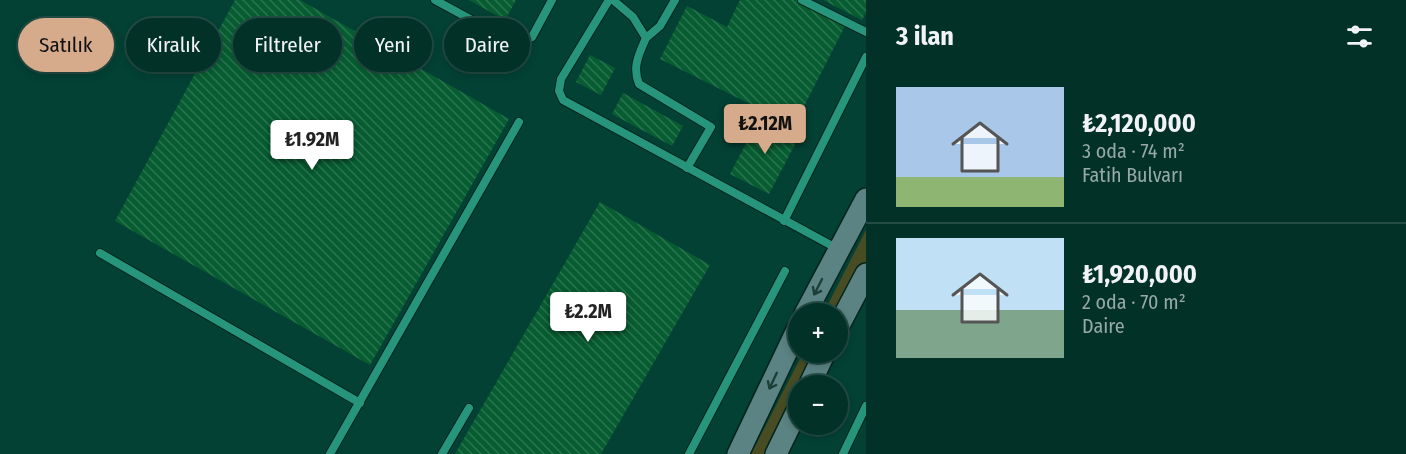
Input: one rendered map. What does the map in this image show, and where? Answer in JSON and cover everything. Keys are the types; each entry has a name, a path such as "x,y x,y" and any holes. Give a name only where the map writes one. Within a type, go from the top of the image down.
{"main road":[{"path":"811,303 866,199"},
{"path":"848,308 866,274"},
{"path":"738,454 788,349"},
{"path":"776,454 788,429"}],"lane":[{"path":"435,0 516,44 532,37 552,0"},
{"path":"646,38 633,17 611,0 561,79 559,91 563,100 838,249"},
{"path":"675,0 660,26 646,38 635,64 635,75 639,84 711,127 687,168"},
{"path":"802,0 866,32"},
{"path":"784,221 866,57"},
{"path":"330,454 519,122"},
{"path":"100,253 360,403"},
{"path":"689,454 785,271"},
{"path":"843,454 866,406"},
{"path":"442,454 469,408"}],"green space":[{"path":"866,230 866,263 846,303 829,303"},
{"path":"798,363 816,363 810,375 792,375"},
{"path":"788,382 788,420 771,454 751,454"}],"building":[{"path":"235,0 300,0 332,18 233,18 233,72 342,72 342,24 354,31 354,72 426,72 509,119 370,365 115,221 196,72 221,72 221,26"},
{"path":"469,0 516,0 506,18 501,18"},
{"path":"740,0 797,0 845,26 794,126 660,59 687,6 727,27"},
{"path":"823,0 866,0 866,12 862,20"},
{"path":"590,55 615,68 601,95 576,82"},
{"path":"623,93 683,126 672,146 612,114"},
{"path":"759,119 774,126 777,121 801,133 769,194 730,174"},
{"path":"600,202 710,265 601,454 455,454"}]}
